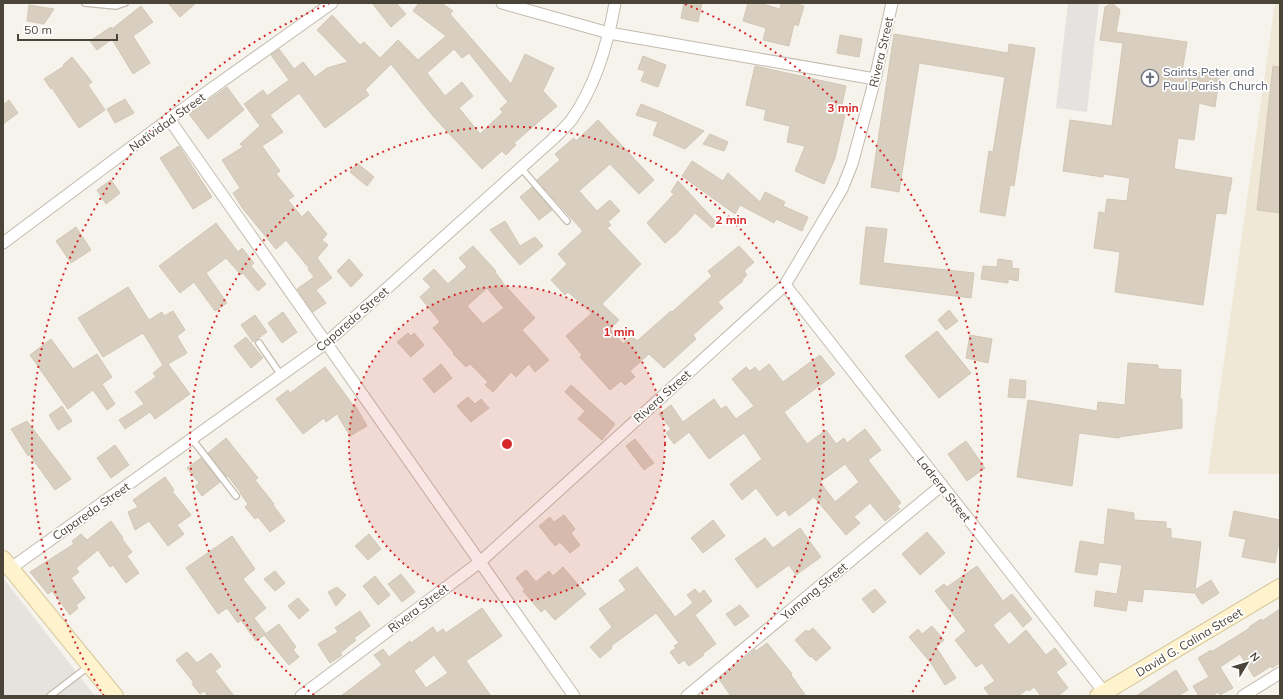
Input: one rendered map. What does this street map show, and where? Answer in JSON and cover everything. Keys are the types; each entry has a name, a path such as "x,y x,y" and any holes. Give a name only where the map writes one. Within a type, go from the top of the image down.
{"street":[{"name":"Natividad Street","path":"3,243 169,119 332,3"},
{"path":"502,3 610,33 875,79"},
{"name":"Capareda Street","path":"7,564 192,439 326,343 553,139 572,119 596,73 610,33 615,3"},
{"name":"Rivera Street","path":"300,696 480,562 785,285 842,189 852,164 875,79 892,3"},
{"path":"169,119 574,696"},
{"name":"Ladrera Street","path":"785,285 942,486 1101,694"},
{"name":"Yumang Street","path":"687,696 942,486"},
{"path":"7,564 115,696"},
{"name":"David G. Calina Street","path":"1101,694 1280,587"},
{"path":"1243,696 1280,674"}],"lane":[{"path":"85,3 116,6 125,3"},
{"path":"521,168 567,221"},
{"path":"259,343 281,375"},
{"path":"192,439 236,496"},
{"path":"50,696 90,664"}],"shaded area":[{"path":"1068,3 1099,3 1087,112 1056,108"},
{"path":"1275,3 1280,3 1280,474 1208,474"},
{"path":"3,578 95,696 3,696"}],"building":[{"path":"168,3 196,3 180,17"},
{"path":"372,3 396,3 406,14 391,27"},
{"path":"419,3 441,3 453,11 450,14 511,84 525,54 554,68 543,91 557,106 514,143 516,145 506,155 502,151 482,169 433,116 391,64 365,90 369,95 325,128 299,93 270,115 283,132 262,146 280,171 276,174 294,196 288,200 302,217 308,211 327,234 322,240 328,245 317,258 332,278 316,290 326,303 313,312 297,289 314,277 308,269 309,268 286,240 276,249 243,209 233,193 240,188 222,160 243,147 240,144 260,126 244,104 263,90 267,96 289,80 271,55 279,49 294,69 303,62 315,77 327,68 348,62 317,30 332,15 360,45 364,42 380,58 398,40 418,60 446,36 413,11","holes":["454,49 462,58 469,53 508,102 500,109 503,112 480,134 459,108 473,96 462,82 445,96 427,73"]},
{"path":"684,3 702,3 698,22 681,18"},
{"path":"748,3 759,3 780,9 781,3 793,3 804,6 798,26 794,24 789,46 763,40 766,28 743,21"},
{"path":"1112,3 1120,10 1116,32 1187,42 1182,72 1220,73 1215,107 1199,103 1194,140 1178,138 1174,169 1232,178 1226,214 1216,213 1203,305 1115,292 1120,252 1094,248 1099,212 1105,213 1107,199 1127,201 1130,178 1103,174 1103,177 1063,171 1070,120 1112,126 1123,43 1100,40 1105,7"},
{"path":"29,5 54,9 44,24 27,21"},
{"path":"141,6 153,22 133,36 150,63 133,74 112,39 97,50 90,41 111,27 112,29"},
{"path":"894,34 1008,53 1009,44 1035,48 1014,186 1010,185 1005,216 980,212 989,151 993,152 1005,77 919,63 899,192 871,187"},
{"path":"840,35 862,39 859,57 837,53"},
{"path":"643,56 666,65 658,87 641,81 645,71 638,69"},
{"path":"72,57 92,82 88,85 105,110 79,128 52,88 51,89 44,79 64,66 63,65"},
{"path":"755,66 846,86 840,114 845,115 835,158 824,184 795,171 805,146 787,142 790,126 764,120 766,110 746,105"},
{"path":"1273,66 1280,67 1280,213 1257,210"},
{"path":"227,87 244,110 208,139 189,114"},
{"path":"125,99 134,113 115,123 107,109"},
{"path":"9,100 18,113 3,124 3,105"},
{"path":"641,104 704,131 685,149 653,135 658,122 636,115"},
{"path":"598,120 654,180 639,194 610,164 579,191 597,211 610,200 620,211 608,222 611,225 607,228 641,264 602,304 619,320 610,329 623,344 632,336 637,341 671,311 672,312 712,276 708,271 739,246 754,262 744,271 747,275 742,280 743,281 718,302 723,308 693,335 696,339 664,368 649,354 630,371 635,377 625,385 621,381 610,390 580,357 582,355 566,336 592,313 568,292 565,295 551,280 567,264 558,254 582,232 582,230 537,180 560,160 555,154 574,138 576,141"},
{"path":"710,134 728,142 724,151 703,144"},
{"path":"179,146 212,197 193,209 160,158"},
{"path":"692,161 723,181 728,173 760,202 765,192 785,202 783,206 808,217 802,231 776,219 774,223 740,205 735,214 682,176"},
{"path":"357,163 374,177 367,186 350,172"},
{"path":"111,180 120,193 106,204 97,190"},
{"path":"678,181 717,223 712,228 695,213 677,233 665,243 647,223 674,194 671,192"},
{"path":"532,187 552,210 539,220 520,197"},
{"path":"505,221 520,246 535,237 543,246 520,265 490,230"},
{"path":"216,223 238,252 242,248 254,263 251,266 266,284 258,291 243,273 241,275 226,258 206,273 227,303 215,311 194,282 180,293 159,266"},
{"path":"76,227 91,250 71,263 56,241"},
{"path":"866,227 887,229 883,263 974,273 971,298 860,284"},
{"path":"473,246 496,271 495,272 502,282 535,318 522,330 549,360 535,372 529,364 516,377 511,372 493,392 485,385 488,382 470,364 466,367 453,354 454,353 433,328 440,322 420,297 431,287 423,279 434,269 448,284 467,267 459,258","holes":["487,288 504,308 483,324 467,306"]},
{"path":"349,259 363,275 351,287 337,271"},
{"path":"998,259 1012,261 1012,268 1019,269 1018,281 1008,279 1008,283 981,279 983,266 997,267"},
{"path":"128,287 149,320 162,312 164,316 173,311 185,330 177,336 187,353 168,364 190,394 155,419 150,412 125,429 119,420 144,404 135,392 156,377 153,373 163,365 143,333 103,357 78,318"},
{"path":"949,310 958,321 946,330 938,320"},
{"path":"283,312 297,332 282,343 268,323"},
{"path":"255,315 267,332 253,342 241,325"},
{"path":"937,331 971,373 939,398 905,356"},
{"path":"408,333 411,336 414,333 424,345 411,357 397,342"},
{"path":"970,335 992,339 988,363 966,358"},
{"path":"246,337 263,358 251,368 234,346"},
{"path":"51,339 73,369 97,354 112,377 102,384 115,404 107,410 93,390 68,409 30,355"},
{"path":"820,355 835,374 784,412 807,444 826,430 836,444 844,438 847,443 865,429 881,450 868,460 901,503 897,506 900,509 885,521 870,503 854,517 860,523 846,535 814,497 789,516 785,510 777,516 756,488 742,500 730,484 762,459 744,433 709,459 689,432 674,444 666,433 671,429 659,414 671,405 683,422 714,399 721,409 726,406 736,419 754,406 732,379 746,367 750,371 755,367 759,372 769,364 783,382","holes":["845,464 859,482 835,502 820,482"]},
{"path":"1128,363 1158,365 1158,369 1181,370 1180,399 1182,399 1182,428 1119,438 1079,433 1072,486 1017,477 1028,400 1097,411 1098,402 1125,405"},
{"path":"441,364 452,378 434,393 423,379"},
{"path":"325,367 353,405 355,405 367,426 350,436 337,414 326,422 324,418 303,434 276,399 288,390 290,393"},
{"path":"1010,379 1026,381 1025,398 1008,397"},
{"path":"571,385 615,424 602,440 578,419 585,411 565,392"},
{"path":"468,397 475,404 481,399 489,408 471,422 457,406"},
{"path":"62,406 72,421 58,430 49,415"},
{"path":"27,421 71,479 55,490 29,454 28,456 11,429"},
{"path":"226,438 258,478 255,480 285,521 270,532 258,517 255,519 245,507 248,504 241,493 208,453"},
{"path":"635,439 654,463 644,470 626,446"},
{"path":"966,441 985,468 967,481 948,454"},
{"path":"115,445 129,465 111,478 97,458"},
{"path":"201,458 220,482 202,496 195,486 199,483 187,468"},
{"path":"165,477 174,490 172,491 191,515 177,525 184,534 168,546 149,521 135,530 128,512 138,507 133,500"},
{"path":"1108,509 1134,513 1134,520 1166,522 1166,528 1171,529 1171,538 1201,542 1195,590 1211,580 1219,593 1202,604 1194,592 1144,589 1142,602 1128,600 1126,611 1094,606 1096,591 1117,594 1122,565 1099,562 1097,575 1075,572 1080,541 1104,545"},
{"path":"1234,511 1280,520 1280,546 1278,546 1275,563 1242,557 1246,539 1229,536"},
{"path":"564,515 575,529 571,533 580,545 570,553 560,542 555,546 539,526 550,517 554,522"},
{"path":"713,520 725,536 703,553 691,538"},
{"path":"111,521 132,552 127,556 139,573 126,583 113,565 110,567 98,550 76,568 79,572 71,578 85,598 76,605 78,608 70,615 52,591 48,594 30,572 74,544 72,541 81,534 87,540"},
{"path":"800,528 821,557 796,575 789,565 757,588 735,559 765,538 773,548"},
{"path":"927,532 945,553 920,575 902,554"},
{"path":"369,534 381,549 368,560 355,546"},
{"path":"232,536 255,569 243,579 266,608 254,618 266,634 256,641 241,620 238,623 227,608 218,614 186,568"},
{"path":"977,566 1003,601 1012,594 1032,619 1023,627 1010,611 993,625 1009,645 1026,630 1046,655 1055,648 1067,664 1056,672 1068,688 1058,696 1041,696 1034,687 1018,696 990,696 984,688 995,681 982,663 976,667 955,640 966,631 935,591 944,584 947,587"},
{"path":"563,567 586,594 555,620 545,609 541,612 523,591 525,590 516,578 526,570 536,582 549,571 553,576"},
{"path":"637,567 675,617 693,603 687,595 695,589 699,594 704,590 712,601 695,615 716,644 689,666 684,660 679,664 670,652 676,648 674,646 679,643 656,613 611,646 612,648 600,658 590,647 612,627 599,609 626,590 619,580"},
{"path":"275,571 285,583 275,591 264,579"},
{"path":"401,574 415,592 402,602 388,584"},
{"path":"375,576 390,595 378,605 363,586"},
{"path":"337,587 346,595 336,606 328,592"},
{"path":"875,589 886,602 873,613 862,599"},
{"path":"298,598 309,610 299,619 288,606"},
{"path":"740,605 749,616 735,626 726,614"},
{"path":"482,608 502,636 466,661 491,696 341,696 382,665 374,655 383,649 389,657 410,641 411,643 433,627 437,633 443,629 446,633","holes":["434,655 448,673 426,688 414,671"]},
{"path":"1280,609 1280,663 1272,668 1271,666 1254,677 1240,654 1220,667 1233,688 1220,695 1218,692 1212,696 1199,696 1193,686 1209,677 1198,658 1211,650 1211,652 1250,628 1249,627 1261,619 1262,621"},
{"path":"360,611 370,626 354,638 356,640 340,653 342,655 330,663 318,644 338,632 335,628"},
{"path":"279,624 296,647 293,650 299,657 289,665 264,635"},
{"path":"932,626 944,640 936,647 956,678 945,685 931,663 909,637 918,629 922,634"},
{"path":"813,628 831,648 816,661 811,656 810,657 795,640 806,630 808,632"},
{"path":"767,643 792,674 791,675 806,696 731,696 719,679 754,649 756,651"},
{"path":"187,652 197,663 211,653 221,666 215,671 234,696 208,696 204,691 200,694 192,684 194,683 176,660"},
{"path":"1176,670 1188,690 1178,696 1136,696"}],"place":[{"name":"Saints Peter and Paul Parish Church","path":"1150,78"}]}
